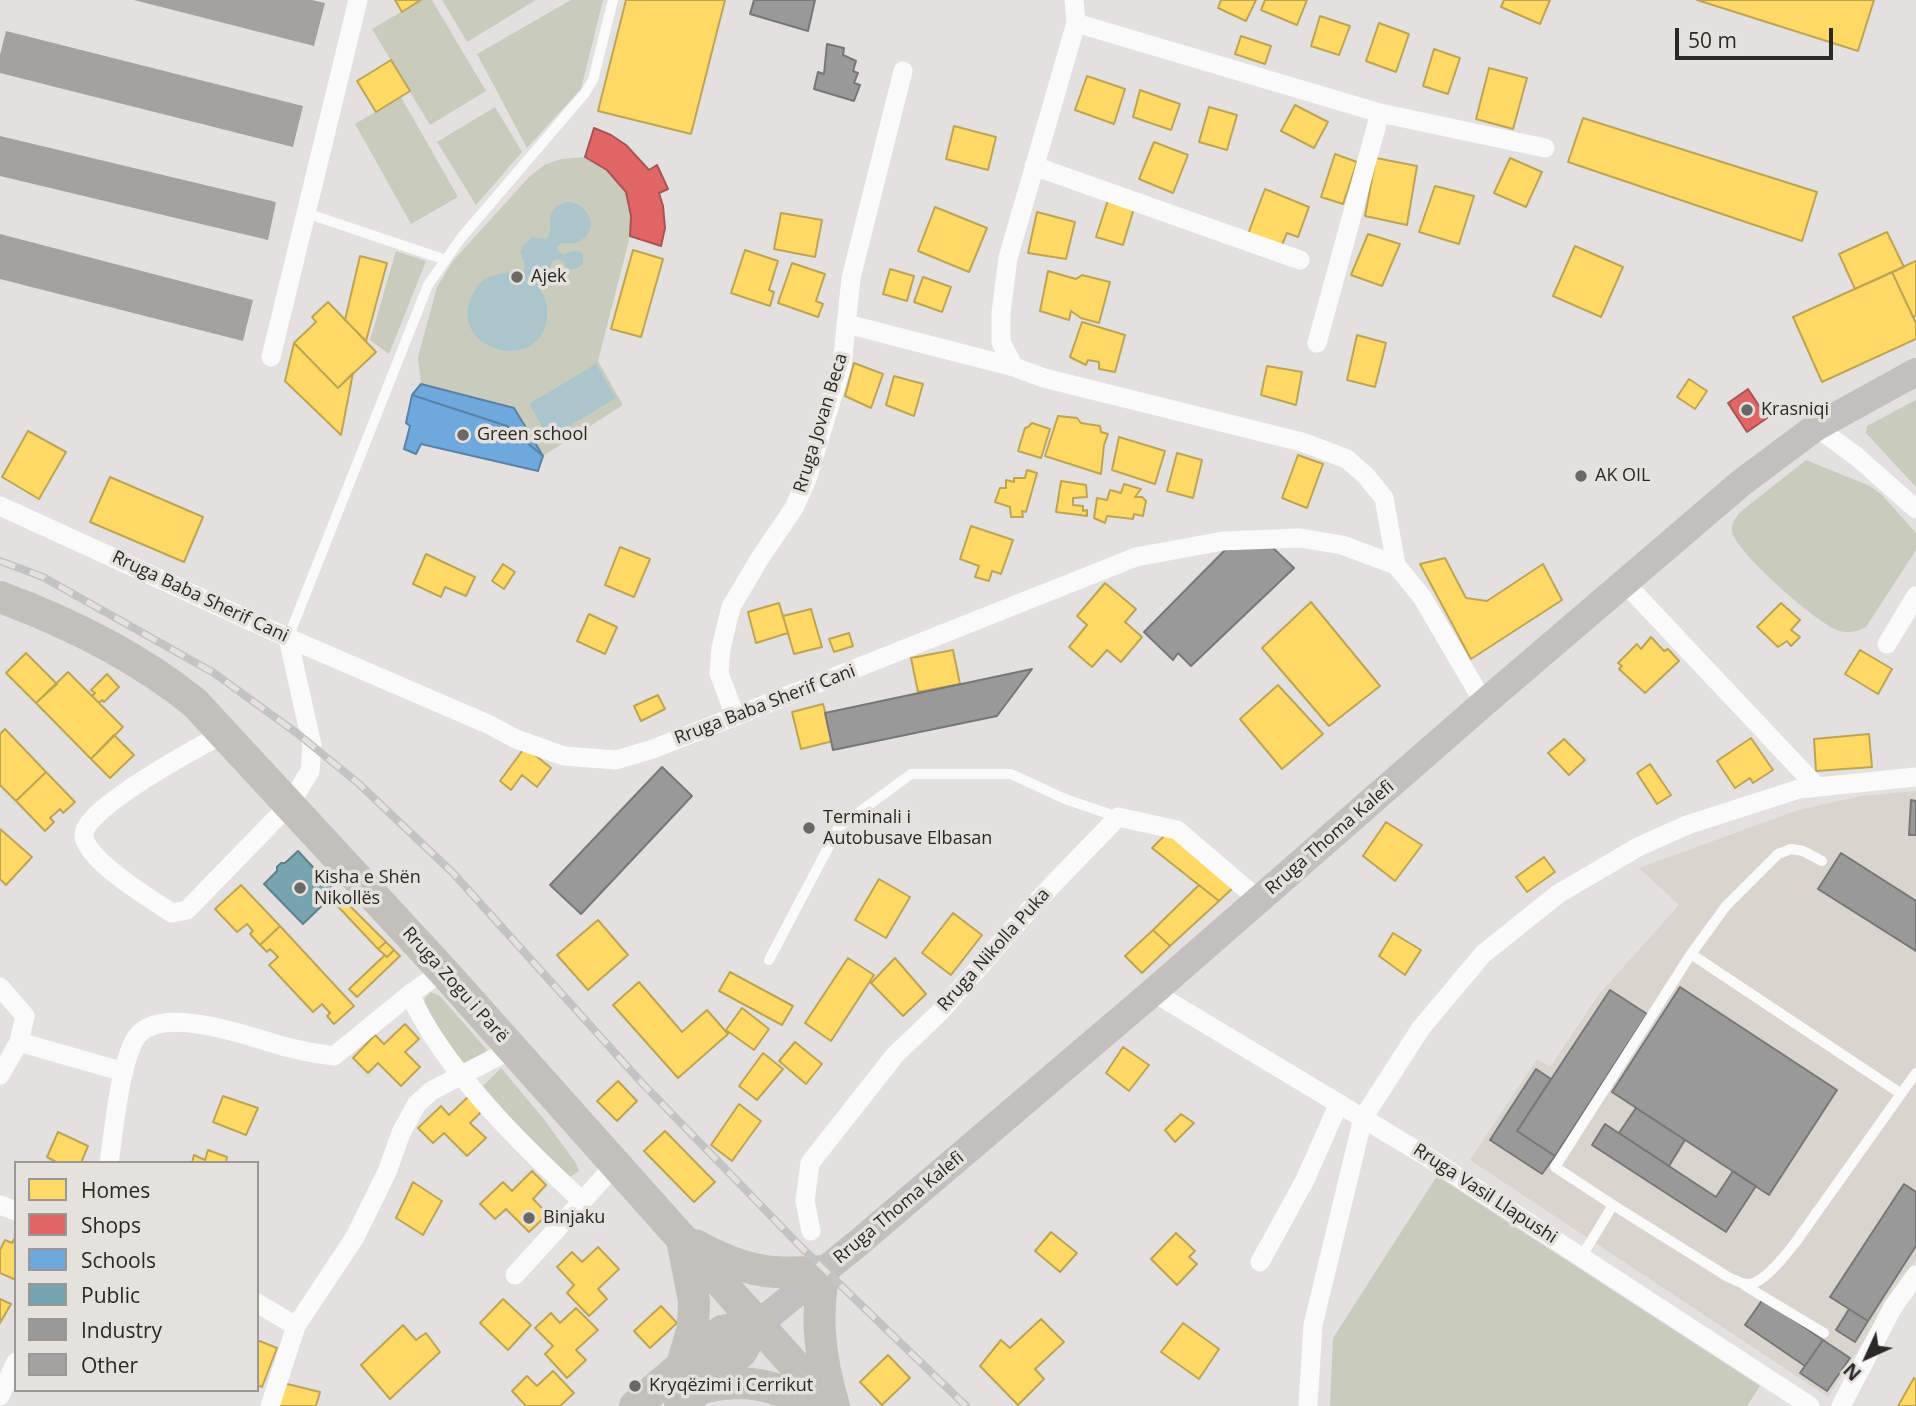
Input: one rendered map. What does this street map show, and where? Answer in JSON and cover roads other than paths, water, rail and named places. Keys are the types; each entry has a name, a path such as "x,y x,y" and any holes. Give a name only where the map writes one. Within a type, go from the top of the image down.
{"main road":[{"name":"Rruga Thoma Kalefi","path":"635,1406 688,1386 722,1331 757,1325 824,1271 1153,992 1741,483 1816,426 1916,372"},
{"name":"Rruga Zogu i Parë","path":"0,597 44,613 81,631 152,671 195,703 443,971 832,1406"},
{"path":"682,1237 726,1262 760,1272 793,1274 824,1271 819,1301 819,1331 832,1406"},
{"path":"682,1237 694,1301 688,1386 733,1382 764,1384 823,1406"}],"street":[{"path":"271,357 358,0"},
{"path":"1014,367 1001,342 1003,291 1008,258 1076,23 1074,0"},
{"path":"1076,23 1380,113 1545,148"},
{"name":"Rruga Jovan Beca","path":"735,716 719,673 721,648 731,607 794,508 807,479 842,365 851,278 902,71"},
{"path":"1317,343 1380,113"},
{"path":"1034,166 1300,260"},
{"path":"848,324 1014,367 1056,381 1302,442 1347,459 1384,498 1396,565 1422,597 1484,703"},
{"path":"1816,426 1856,456 1916,509"},
{"name":"Rruga Baba Sherif Cani","path":"0,506 516,739 564,756 616,760 653,749 1136,557 1223,541 1300,538 1342,545 1396,565"},
{"path":"1624,582 1817,787"},
{"path":"1887,644 1916,596"},
{"path":"225,733 166,764 104,808 83,834 93,852 128,885 172,913 187,910 290,804 310,771 312,745 288,638"},
{"path":"1308,1406 1313,1325 1363,1118 1421,1028 1483,954 1558,894 1638,847 1687,825 1799,789 1916,777"},
{"path":"1118,817 1177,830 1259,900"},
{"name":"Rruga Nikolla Puka","path":"811,1231 805,1201 810,1163 895,1055 940,1012 1036,902 1118,817"},
{"path":"109,1161 124,1072 134,1042 140,1033 150,1027 181,1022 209,1026 305,1052 334,1056 410,994 443,971"},
{"path":"0,987 25,1013 19,1042 0,1074"},
{"name":"Rruga Vasil Llapushi","path":"1153,992 1363,1118 1810,1406"},
{"path":"410,994 432,1034 462,1076 542,1163 582,1200"},
{"path":"19,1042 124,1072"},
{"path":"270,1406 296,1326 355,1237 416,1105 431,1091 512,1048"},
{"path":"1260,1262 1304,1180 1339,1103"},
{"path":"515,1275 616,1164"},
{"path":"1840,1406 1893,1307 1916,1275"},
{"path":"259,1304 296,1326"},
{"path":"0,1396 14,1366"},
{"path":"1772,1406 1782,1388"}],"lane":[{"path":"288,638 428,285 461,239 585,93 593,80 613,0"},
{"path":"306,213 446,260"},
{"path":"769,960 839,827 911,774 1011,774 1065,799 1118,817"},
{"path":"1822,861 1803,850 1791,849 1778,854 1726,905 1691,954 1555,1167 1824,1333"},
{"path":"1691,954 1900,1093"},
{"path":"1740,1283 1750,1284 1778,1264 1916,1073"},
{"path":"1581,1256 1613,1205"}],"water":[{"name":"Ajek","path":"575,203 586,212 590,218 590,231 578,242 561,243 557,247 564,255 578,251 583,255 583,264 574,270 567,268 563,261 557,259 552,262 548,274 541,282 547,318 540,336 528,347 513,351 497,349 482,342 472,330 467,314 476,288 487,278 523,272 525,265 520,252 524,244 533,237 547,239 551,228 551,214 559,205"},
{"path":"596,364 616,398 549,438 529,404"}],"railway":[{"path":"0,561 43,577 214,673 298,734 358,783 453,873 642,1083 801,1247 966,1406"}],"place":[{"name":"Ajek","path":"517,277"},
{"name":"Krasniqi","path":"1747,410"},
{"name":"Green school","path":"463,435"},
{"name":"AK OIL","path":"1581,476"},
{"name":"Terminali i Autobusave Elbasan","path":"809,828"},
{"name":"Kisha e Shën Nikollës","path":"300,888"},
{"name":"Binjaku","path":"529,1218"},
{"name":"Kryqëzimi i Cerrikut","path":"635,1386"}]}
